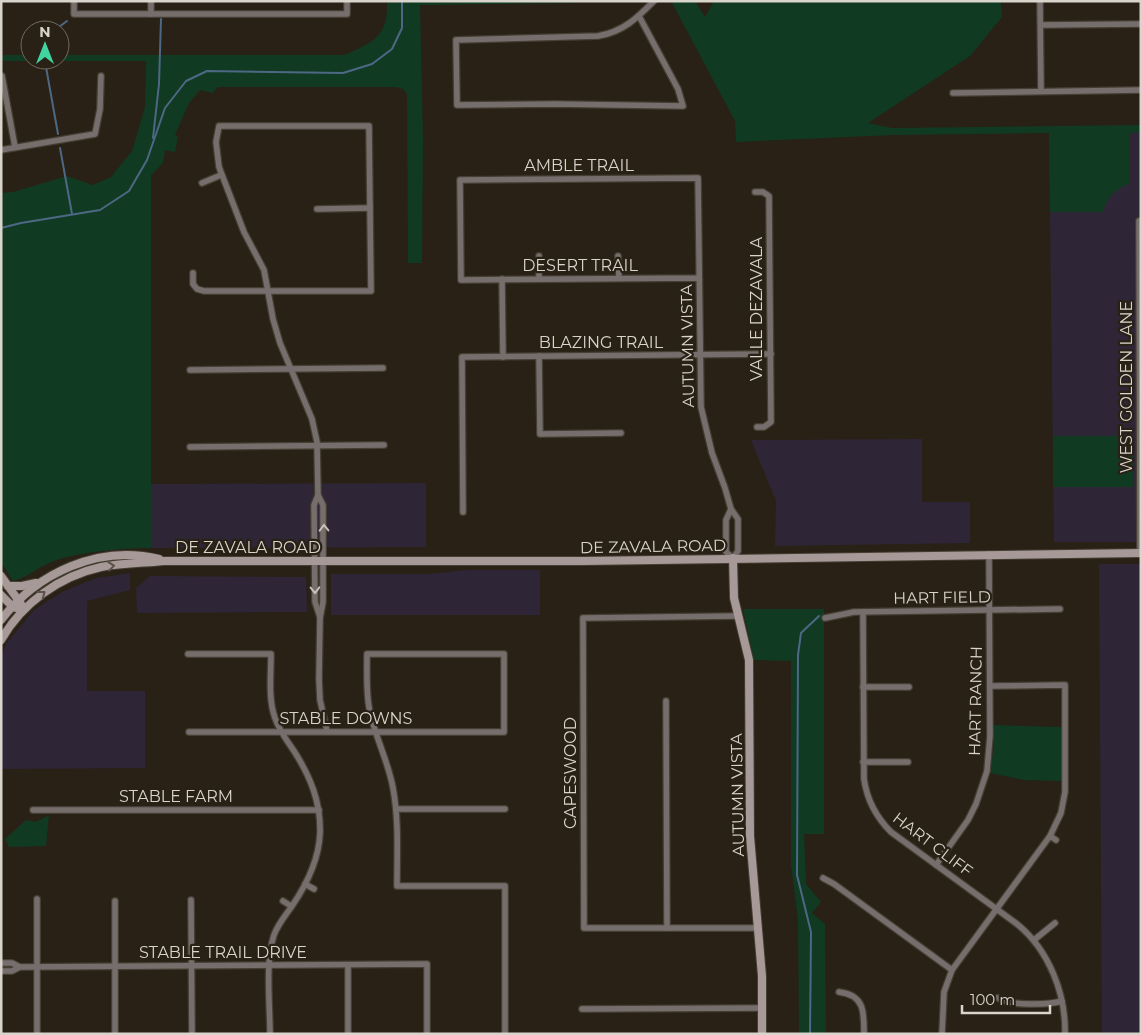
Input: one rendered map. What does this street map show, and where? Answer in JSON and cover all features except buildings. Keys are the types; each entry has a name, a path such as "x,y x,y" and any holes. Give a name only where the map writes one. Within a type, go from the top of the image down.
{"main road":[{"name":"DE ZAVALA ROAD","path":"1,640 24,610 54,586 77,574 102,567 165,561 583,561 1141,553"},
{"name":"DE ZAVALA ROAD","path":"1,620 19,600 42,582 75,564 96,558 141,554 165,561"},
{"name":"AUTUMN VISTA","path":"733,558 734,592 749,660 750,836 762,976 762,1034"},
{"path":"1,576 24,610"},
{"path":"8,586 22,586 42,582"},
{"path":"1,595 13,607 24,610"}],"street":[{"path":"74,1 74,14 347,14 347,1"},
{"path":"151,1 151,14"},
{"path":"640,16 678,89 683,106 457,105 456,40 612,34 640,16 654,1"},
{"path":"1040,1 1041,91"},
{"path":"1040,25 1141,24"},
{"path":"2,76 15,147"},
{"path":"1,150 95,134 100,109 101,76"},
{"path":"953,93 1141,90"},
{"path":"193,273 193,284 197,290 204,291 268,292 371,291 370,126 219,126 216,150 221,175 244,232 261,262 268,292 273,319 312,419 317,446 318,496 314,505 315,602 320,618"},
{"path":"202,183 221,175"},
{"name":"AMBLE TRAIL","path":"461,280 460,180 698,178"},
{"name":"AUTUMN VISTA","path":"698,178 700,394 703,420 731,509 738,519 738,551 733,558 726,552 726,520 731,509"},
{"name":"VALLE DEZAVALA","path":"755,192 763,192 769,196 771,354 771,422 764,427 757,427"},
{"path":"317,209 370,208"},
{"name":"WEST GOLDEN LANE","path":"1140,221 1141,553"},
{"path":"539,256 539,279"},
{"path":"618,256 618,278"},
{"name":"DESERT TRAIL","path":"461,280 699,278"},
{"path":"502,279 503,357"},
{"name":"BLAZING TRAIL","path":"463,512 462,357 771,354"},
{"path":"539,356 540,434 621,433"},
{"path":"190,370 383,368"},
{"path":"190,447 384,445"},
{"path":"318,496 323,505 324,561 323,602 320,618 320,700 327,731"},
{"name":"HART RANCH","path":"936,865 968,820 982,788 989,754 989,554"},
{"name":"HART FIELD","path":"825,618 863,612 1060,609"},
{"name":"HART CLIFF","path":"863,612 863,762 867,796 879,820 898,838 997,909 1034,940 1050,968 1062,1001 1066,1016 1066,1034"},
{"name":"CAPESWOOD","path":"667,928 584,928 583,618 738,616"},
{"path":"188,654 271,654 274,717 281,732 307,773 319,810 320,834 316,858 306,884 282,919 275,934 271,950 270,1034"},
{"name":"STABLE DOWNS","path":"189,732 504,732 504,654 367,654 368,700 376,731"},
{"path":"942,1034 944,992 952,970 1050,836 1061,812 1065,792 1065,685 990,686"},
{"path":"863,687 910,687"},
{"path":"666,701 667,928 757,928"},
{"path":"376,731 393,786 396,809 397,886 505,886 505,1034"},
{"path":"863,762 908,762"},
{"path":"396,809 505,809"},
{"name":"STABLE FARM","path":"33,810 319,810"},
{"path":"1050,836 1056,840"},
{"path":"823,878 834,884 952,970"},
{"path":"306,884 314,889"},
{"path":"37,899 37,1034"},
{"path":"192,900 192,1034"},
{"path":"115,901 115,1034"},
{"path":"283,901 292,906"},
{"path":"1034,940 1055,923"},
{"name":"STABLE TRAIL DRIVE","path":"1,963 12,963 20,966 426,964 427,1034"},
{"path":"348,965 348,1034"},
{"name":"STABLE TRAIL DRIVE","path":"1,971 12,971 20,966"},
{"path":"839,992 852,996 861,1004 864,1011 864,1034"},
{"path":"998,998 1008,1003 1052,1003 1062,1001"},
{"path":"582,1009 762,1008"}],"shaded area":[{"path":"1141,132 1141,542 1054,542 1049,133"},
{"path":"922,439 922,502 970,502 970,543 775,546 776,501 751,440"},
{"path":"426,483 426,547 151,548 151,484"},
{"path":"1099,564 1141,564 1141,1034 1102,1034"},
{"path":"467,570 540,570 540,615 331,615 331,574 429,574"},
{"path":"130,573 130,590 87,601 87,691 145,691 145,768 1,769 1,657 6,644 34,610 62,592 96,578"},
{"path":"150,576 306,577 307,612 137,613 136,588"}],"green space":[{"path":"387,1 580,1 572,3 420,5 423,139 422,263 408,263 407,94 403,89 396,87 218,87 212,93 200,90 189,103 175,135 178,137 175,152 165,150 163,163 151,175 151,548 112,550 70,556 47,564 23,578 13,581 1,562 1,193 13,192 67,176 93,185 111,177 132,151 145,107 146,61 70,61 70,55 345,55 364,46 377,36 382,30 387,13"},
{"path":"671,1 695,1 705,17 714,1 1001,1 1002,17 970,56 868,123 892,128 1141,125 1141,132 1129,133 1129,184 1112,194 1103,212 1050,212 1049,133 893,135 736,142 735,121"},
{"path":"1,55 20,55 20,61 1,61"},
{"path":"1053,436 1133,436 1133,487 1053,487"},
{"path":"743,609 824,609 824,834 804,834 806,884 821,902 812,913 825,924 826,1034 799,1034 798,920 791,865 791,661 754,660"},
{"path":"994,725 1061,727 1061,781 1024,780 990,773 994,745"},
{"path":"49,815 46,846 9,847 5,839 26,820 36,822"}],"waterway":[{"path":"1,228 100,210 129,191 147,160 165,108 186,81 207,71 343,73 372,64 392,49 402,28 402,1"},
{"path":"153,138 159,84 161,19"},
{"path":"47,70 58,134"},
{"path":"60,148 72,214"},
{"path":"810,1034 811,932 797,875 798,655 801,633 819,616"}]}
